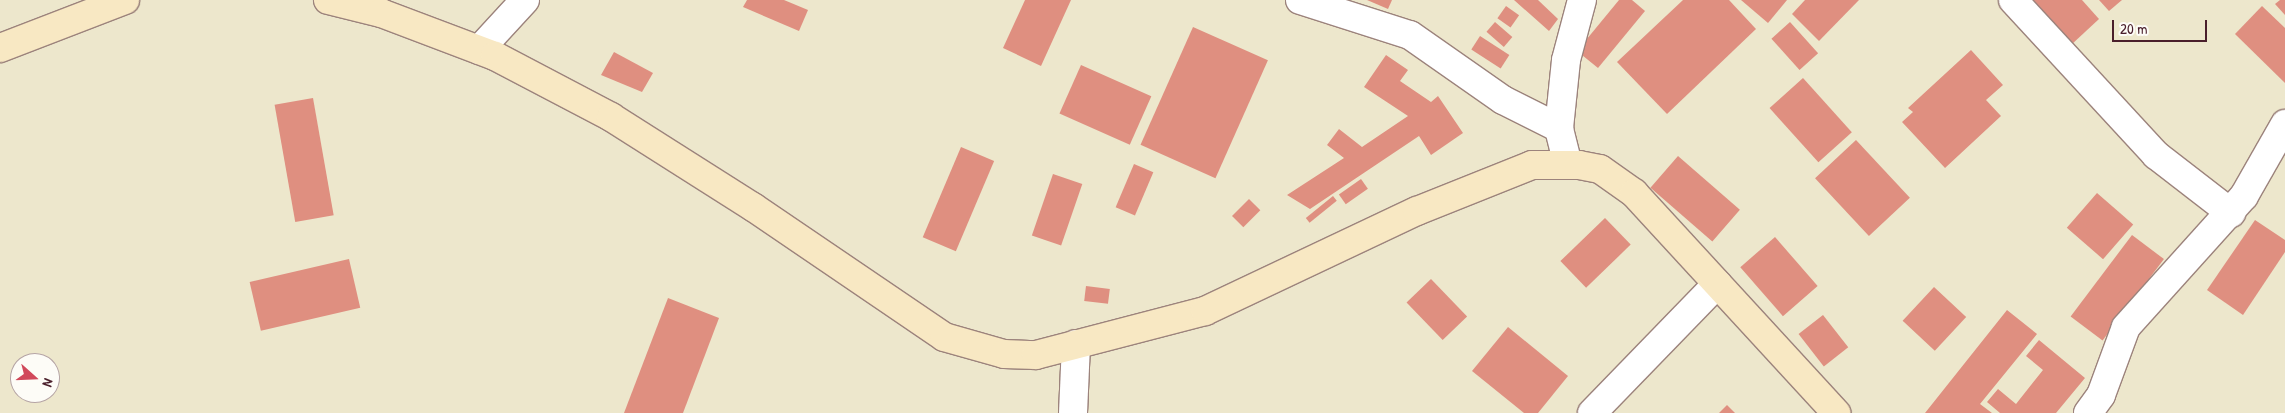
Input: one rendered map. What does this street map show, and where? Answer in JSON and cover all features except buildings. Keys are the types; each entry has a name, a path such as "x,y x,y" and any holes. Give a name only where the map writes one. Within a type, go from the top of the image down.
{"street":[{"path":"0,48 124,0"},
{"path":"328,0 381,13 478,50 611,117 753,207 944,337 1004,354 1036,354 1205,311 1417,211 1532,165 1568,165 1600,169 1634,193 1836,413"},
{"path":"478,50 525,0"},
{"path":"1300,0 1410,35 1503,100 1559,128"},
{"path":"1568,165 1559,128 1566,60 1582,0"},
{"path":"2013,0 2156,155 2231,213"},
{"path":"2088,413 2101,395 2126,328 2231,213 2264,165 2285,124"},
{"path":"1592,413 1717,284"},
{"path":"1073,413 1076,344"}]}
